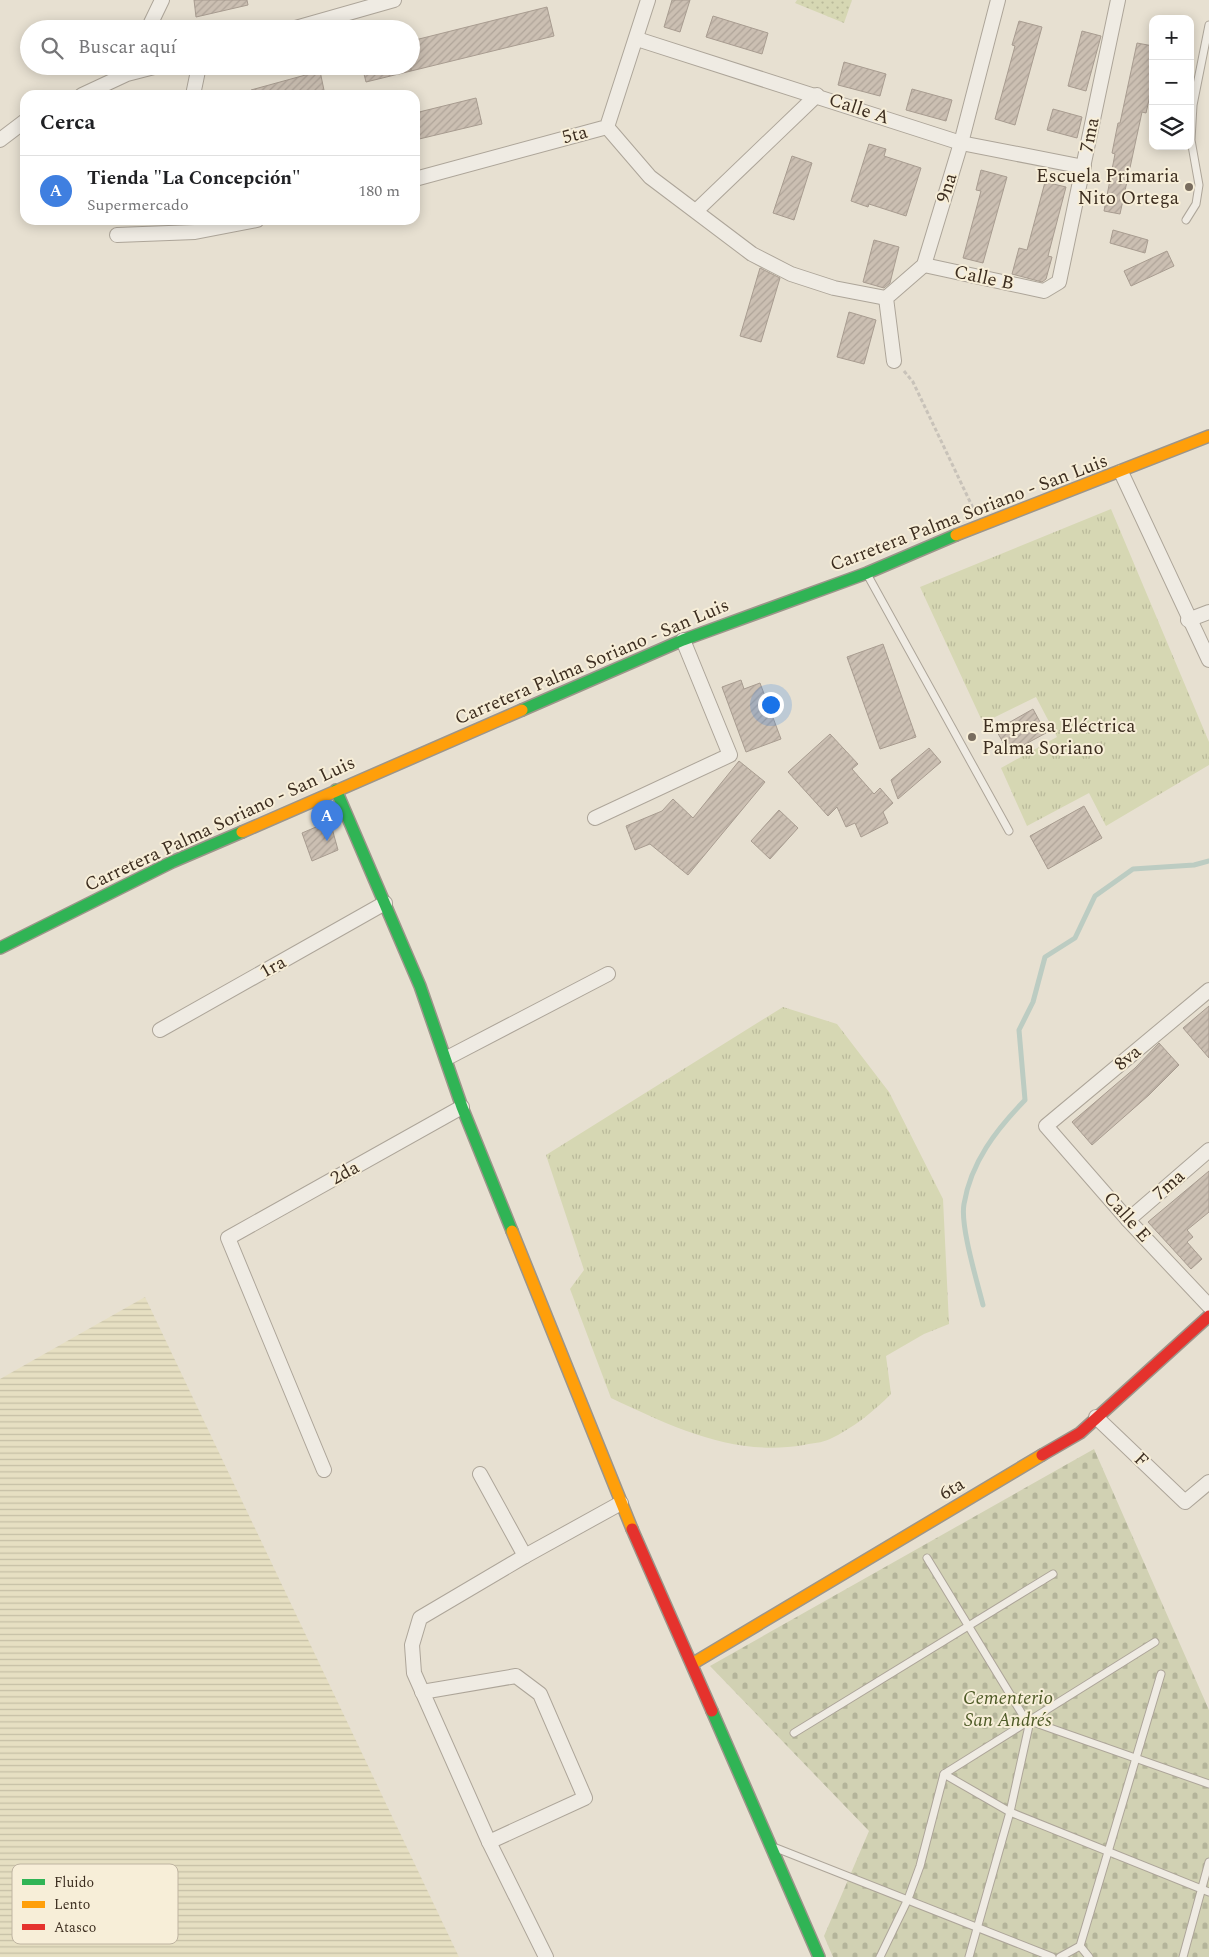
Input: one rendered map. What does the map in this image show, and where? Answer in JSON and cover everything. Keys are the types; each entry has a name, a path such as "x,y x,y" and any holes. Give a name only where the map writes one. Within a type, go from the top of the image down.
{"street":[{"path":"152,20 162,0"},
{"path":"324,20 394,0"},
{"name":"5ta","path":"420,178 607,126 637,39 648,0"},
{"name":"9na","path":"924,265 961,143 998,0"},
{"name":"7ma","path":"1044,292 1059,282 1118,0"},
{"name":"Calle A","path":"637,39 817,95 961,143 1084,167"},
{"path":"93,90 127,75"},
{"path":"193,90 197,75"},
{"path":"696,212 817,95"},
{"path":"0,140 20,125"},
{"path":"607,126 650,177 752,254 791,274 834,288 886,298"},
{"path":"117,235 194,232 215,225"},
{"path":"886,298 924,265"},
{"name":"Calle B","path":"924,265 1044,292"},
{"path":"886,298 894,361"},
{"name":"Carretera Palma Soriano - San Luis","path":"0,948 172,862 683,640 867,573 981,524 1121,472 1209,436"},
{"path":"1121,472 1188,620 1209,660"},
{"path":"1188,620 1209,612"},
{"path":"595,818 730,755 683,640"},
{"path":"336,790 385,903 447,1058 462,1108 621,1503 819,1957"},
{"name":"1ra","path":"160,1030 385,903"},
{"path":"447,1058 608,974"},
{"name":"8va","path":"1046,1126 1209,990"},
{"name":"2da","path":"324,1470 228,1238 462,1108"},
{"name":"Calle E","path":"1046,1126 1128,1220 1209,1306"},
{"name":"7ma","path":"1128,1220 1209,1150"},
{"name":"6ta","path":"692,1664 1080,1433 1209,1316"},
{"name":"F","path":"1096,1417 1186,1502 1209,1482"},
{"path":"480,1474 525,1556"},
{"path":"546,1957 489,1842 422,1692 414,1673 412,1645 420,1618 525,1556 621,1503"},
{"path":"422,1692 516,1676 540,1694 585,1798 489,1842"}],"lane":[{"path":"1186,220 1196,204 1199,185 1191,140 1192,105 1209,25"},
{"path":"867,573 1009,831"},
{"path":"927,1558 1028,1722"},
{"path":"794,1733 1053,1574"},
{"path":"880,1957 908,1900 920,1866 944,1774 1155,1642"},
{"path":"1060,1957 1080,1946 1161,1674"},
{"path":"969,1957 1010,1812 1030,1721 1209,1784"},
{"path":"944,1774 1010,1812 1205,1890"},
{"path":"771,1846 1052,1957"},
{"path":"1183,1957 1205,1890 1209,1862"},
{"path":"1080,1946 1089,1957"}],"path":[{"path":"894,361 913,382 981,524"}],"shaded area":[{"path":"145,1297 459,1957 0,1957 0,1379"}],"green space":[{"path":"797,0 852,0 844,23 795,3"},
{"path":"1111,509 1209,742 1209,765 1106,826 1089,793 1027,826 1001,768 1057,737 1036,697 983,723 920,587"},
{"path":"783,1007 837,1024 889,1092 943,1199 949,1324 924,1334 886,1356 891,1394 855,1425 824,1441 778,1448 753,1447 704,1437 657,1419 611,1398 570,1289 584,1270 546,1155"},
{"name":"Cementerio San Andrés","path":"1094,1449 1209,1710 1209,1957 833,1957 824,1936 869,1831 710,1666"}],"building":[{"path":"194,0 247,0 248,5 196,17"},
{"path":"672,0 690,0 680,32 664,27"},
{"path":"547,7 554,36 420,69 420,39"},
{"path":"713,16 768,33 762,54 706,37"},
{"path":"1019,21 1042,27 1015,125 995,119 1015,46 1012,45"},
{"path":"1082,31 1101,36 1086,91 1068,86"},
{"path":"1137,43 1149,45 1149,100 1146,113 1142,112 1120,214 1104,211 1115,154 1112,153 1118,123 1120,123"},
{"path":"844,62 886,74 880,96 838,85"},
{"path":"305,75 321,75 324,90 251,90"},
{"path":"364,75 395,75 366,82"},
{"path":"912,89 952,100 946,121 906,110"},
{"path":"476,98 482,124 420,139 420,112"},
{"path":"1053,109 1082,117 1077,138 1047,130"},
{"path":"869,144 886,149 884,156 921,168 906,216 869,204 868,207 851,201"},
{"path":"792,156 812,163 794,220 773,213"},
{"path":"981,170 1007,177 983,263 963,258 981,191 976,190"},
{"path":"1045,182 1066,187 1048,256 1052,257 1046,279 1042,282 1012,274 1019,248 1027,250"},
{"path":"1113,230 1148,240 1145,253 1110,243"},
{"path":"874,240 899,247 890,283 884,288 863,282"},
{"path":"1167,251 1174,266 1131,286 1124,271"},
{"path":"760,268 780,278 761,342 740,336"},
{"path":"849,312 876,320 864,364 837,357"},
{"path":"883,644 916,737 880,749 847,657"},
{"path":"741,680 744,689 760,683 781,739 746,752 722,687"},
{"path":"1033,709 1046,733 1009,753 996,730"},
{"path":"830,734 858,764 852,769 874,794 880,788 893,803 883,812 888,823 861,837 855,823 846,827 837,807 828,816 788,772"},
{"path":"929,748 941,762 898,799 891,780"},
{"path":"739,761 765,782 688,875 650,844 635,850 626,826 662,811 673,799 693,818"},
{"path":"1084,806 1102,838 1048,869 1030,836"},
{"path":"779,810 798,828 770,859 751,841"},
{"path":"330,821 338,850 312,861 302,833"},
{"path":"1209,1006 1209,1058 1183,1028"},
{"path":"1159,1043 1179,1065 1149,1095 1092,1145 1072,1122 1135,1068"},
{"path":"1209,1171 1209,1212 1187,1230 1193,1237 1187,1242 1202,1259 1191,1269 1148,1222"}],"waterway":[{"path":"983,1305 964,1226 964,1204 972,1174 986,1148 1004,1123 1025,1100 1019,1030 1033,1002 1045,957 1075,938 1095,896 1133,869 1194,865 1209,861"}],"traffic: fast":[{"path":"522,710 683,640 867,573 956,535"},
{"path":"336,790 420,986 462,1107 512,1231"},
{"path":"0,948 172,862 242,832"},
{"path":"712,1711 819,1957"}],"traffic: slow":[{"path":"956,535 1209,436"},
{"path":"242,832 522,710"},
{"path":"512,1231 632,1529"},
{"path":"692,1664 1042,1455"}],"traffic: jam":[{"path":"1042,1455 1080,1433 1209,1316"},
{"path":"632,1529 712,1711"}],"place":[{"name":"Escuela Primaria Nito Ortega","path":"1189,187"},
{"name":"Empresa Eléctrica Palma Soriano","path":"972,737"},
{"name":"Tienda \"La Concepción\"","path":"327,841"}]}
